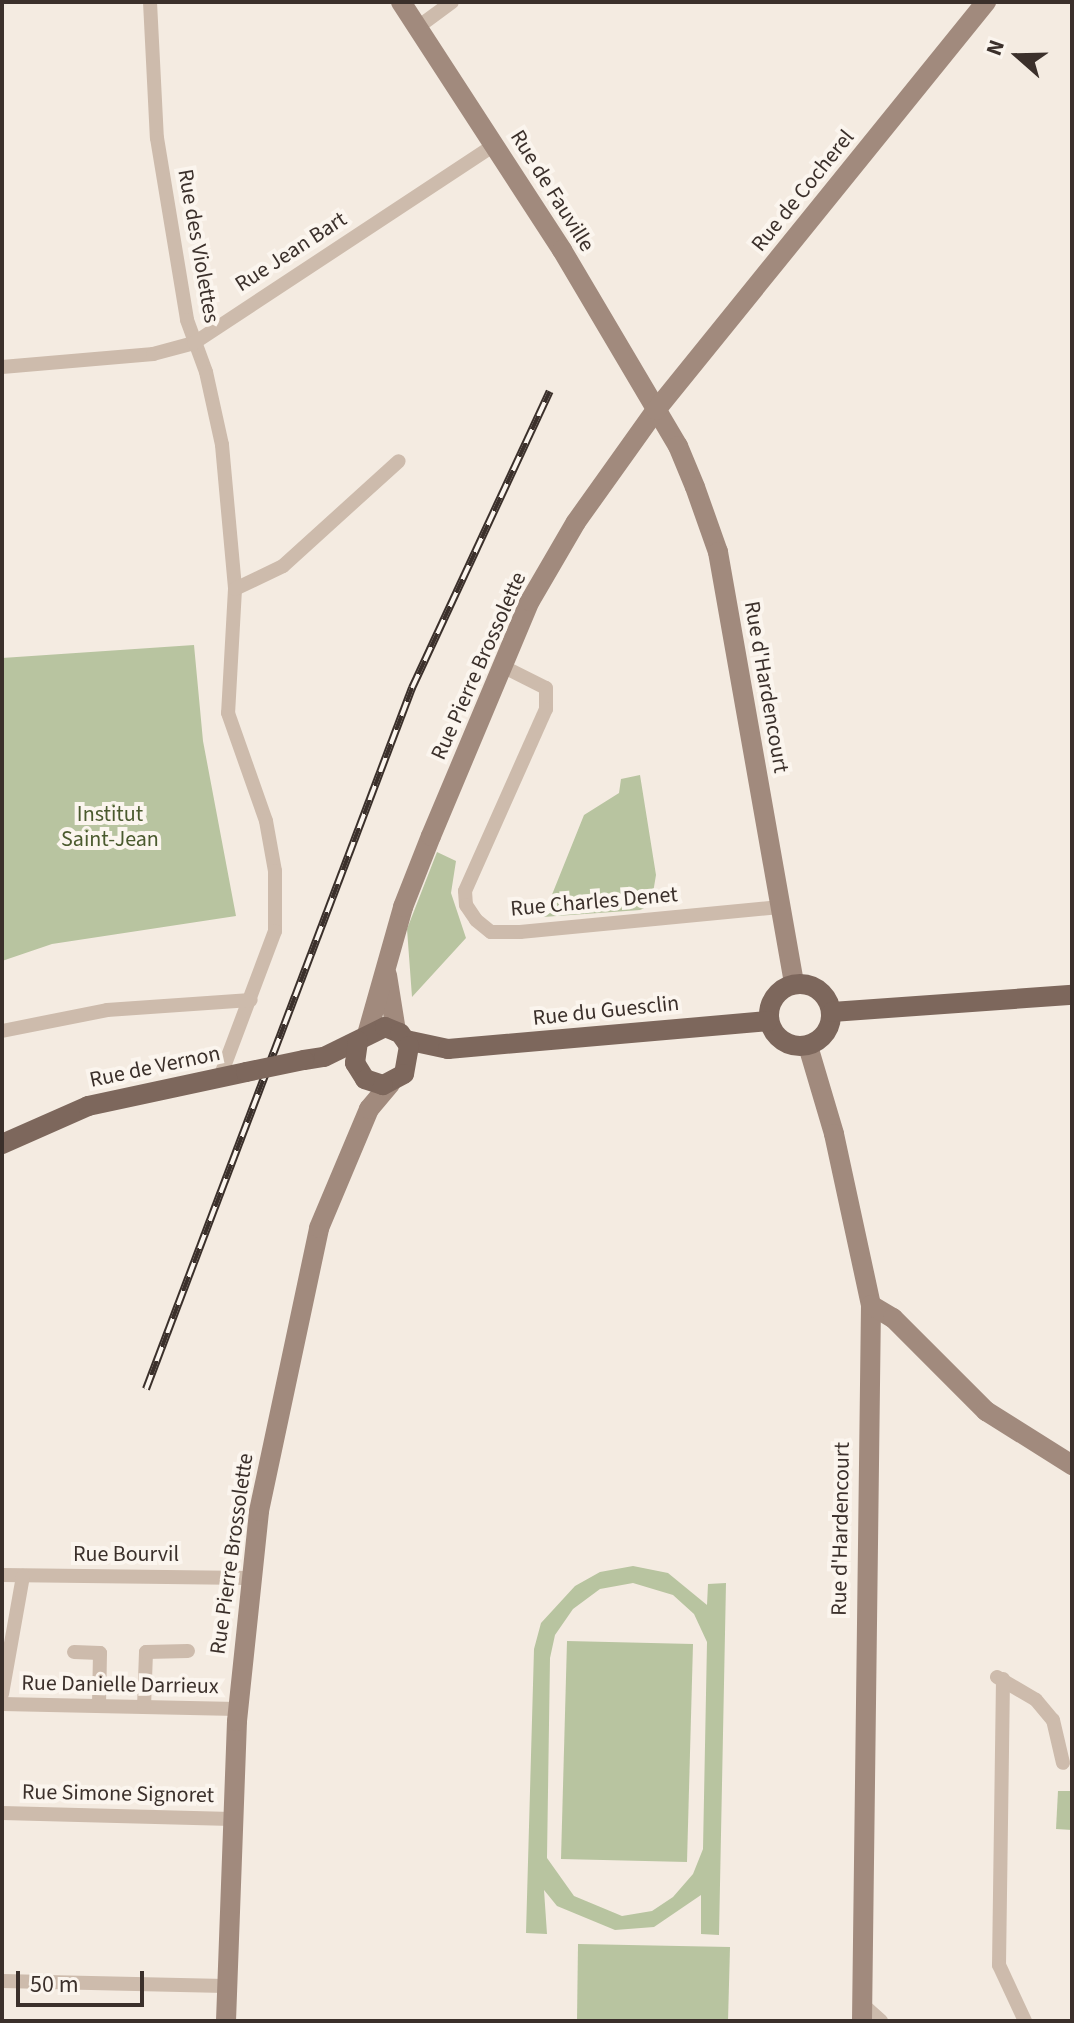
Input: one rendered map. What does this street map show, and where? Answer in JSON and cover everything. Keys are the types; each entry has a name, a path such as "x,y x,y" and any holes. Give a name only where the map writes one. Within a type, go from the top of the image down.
{"main road":[{"name":"Rue de Fauville","path":"401,2 494,145 656,410"},
{"name":"Rue de Cocherel","path":"656,410 986,2"},
{"name":"Rue Pierre Brossolette","path":"363,1036 409,893 530,601 576,522 656,410"},
{"name":"Rue d'Hardencourt","path":"656,410 678,446 718,552 794,983"},
{"name":"Rue Pierre Brossolette","path":"386,963 401,1036"},
{"path":"794,983 815,989 832,1012 826,1034 808,1046 777,1036 768,1021 774,997 794,983"},
{"path":"832,1012 1072,995"},
{"name":"Rue du Guesclin","path":"448,1049 768,1021"},
{"path":"369,1109 361,1074 363,1036 401,1036 448,1049"},
{"name":"Rue de Vernon","path":"2,1144 88,1106 314,1058 363,1036"},
{"path":"401,1036 409,1066"},
{"name":"Rue d'Hardencourt","path":"808,1046 834,1134 871,1305 861,2012"},
{"path":"314,1058 390,1084 409,1066 448,1049"},
{"name":"Rue Pierre Brossolette","path":"226,2021 237,1709 249,1578 283,1381 319,1228 369,1109 390,1084"},
{"path":"871,1305 912,1335 986,1411 1072,1465"}],"street":[{"name":"Rue des Violettes","path":"150,2 157,138 194,343 206,372 222,445 235,589 228,713 266,821 275,871 275,931 220,1077"},
{"path":"418,27 452,2"},
{"name":"Rue Jean Bart","path":"2,367 153,354 194,343 494,145"},
{"path":"235,589 283,566 399,461"},
{"name":"Rue Charles Denet","path":"502,666 546,688 546,709 465,891 466,905 476,920 491,932 520,932 780,907"},
{"path":"2,1031 107,1010 251,1000"},
{"name":"Rue Bourvil","path":"2,1575 249,1578"},
{"path":"2,1694 23,1576"},
{"path":"144,1707 146,1652 188,1651"},
{"path":"74,1652 100,1653 99,1706"},
{"path":"1025,2021 999,1965 1000,1678 1036,1700 1053,1720 1063,1763"},
{"name":"Rue Danielle Darrieux","path":"2,1704 237,1709"},
{"name":"Rue Simone Signoret","path":"2,1813 232,1819"},
{"path":"2,1981 225,1986"},
{"path":"861,2012 881,2021"}],"green space":[{"name":"Institut Saint-Jean","path":"194,645 203,741 236,916 52,944 2,961 2,658"},
{"path":"640,775 656,875 651,905 640,910 543,917 584,815 619,793 621,779"},
{"path":"437,852 456,861 451,893 466,938 412,997 407,929"},
{"path":"633,1566 668,1573 707,1605 708,1584 726,1583 719,1935 701,1934 701,1895 654,1927 615,1930 557,1906 544,1890 547,1934 526,1933 534,1649 541,1623 575,1586 600,1572","holes":["633,1583 673,1595 694,1614 707,1642 703,1849 693,1874 673,1897 652,1911 622,1916 574,1896 547,1858 550,1658 555,1635 573,1609 600,1589"]},
{"path":"567,1641 693,1644 687,1862 561,1859"},
{"path":"1058,1791 1072,1791 1072,1830 1056,1829"},
{"path":"578,1944 730,1947 728,2021 577,2021"}],"railway":[{"path":"146,1389 412,688 550,391"}]}
